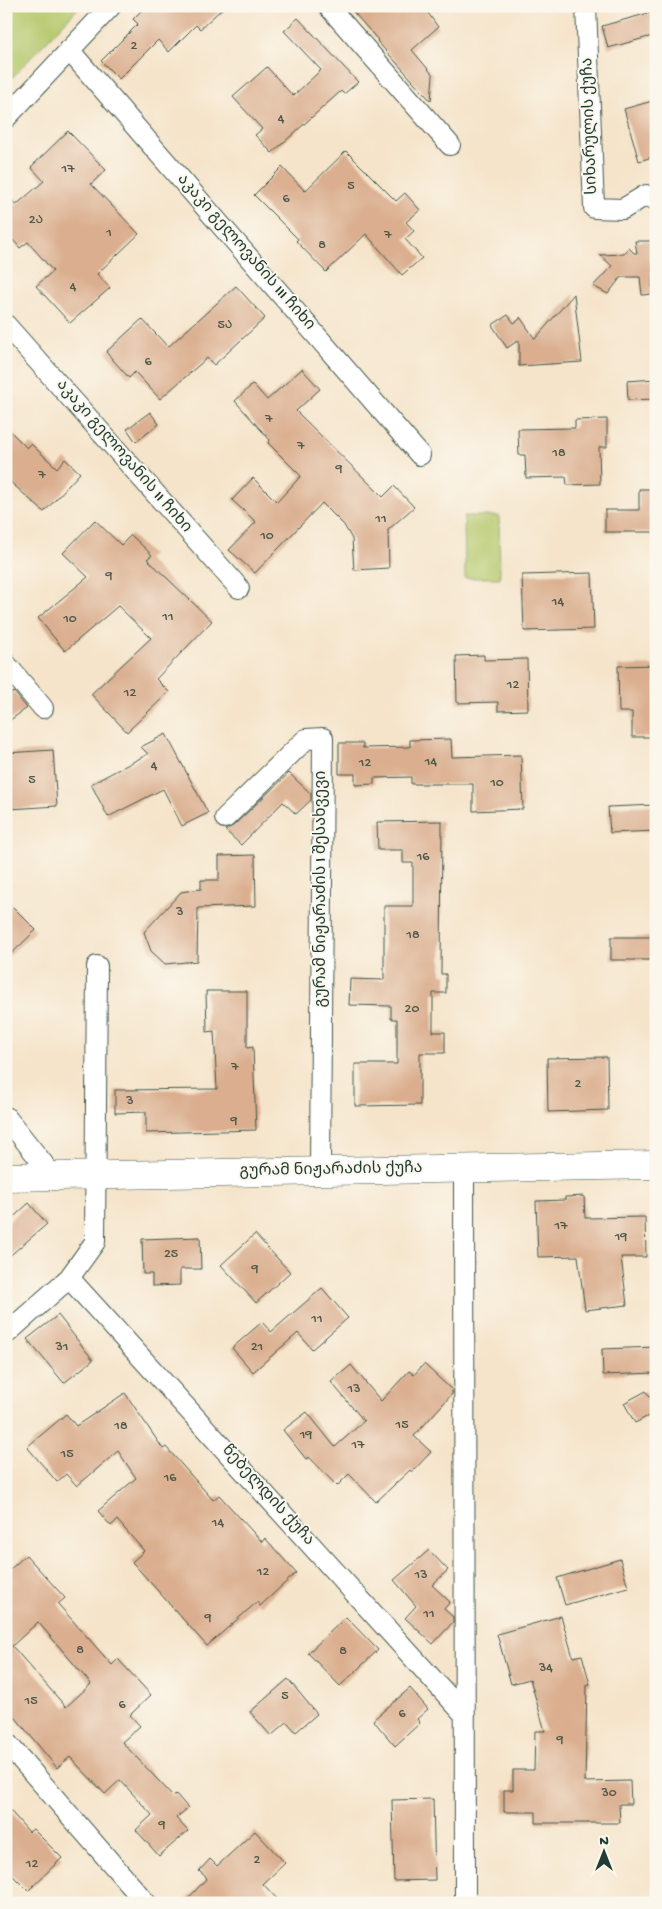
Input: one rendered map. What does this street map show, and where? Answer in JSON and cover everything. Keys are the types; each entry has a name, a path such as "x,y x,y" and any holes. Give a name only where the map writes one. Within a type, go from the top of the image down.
{"street":[{"path":"6,118 111,6"},
{"path":"328,6 450,145"},
{"name":"სიხარულის ქუჩა","path":"586,6 594,208 623,209 646,195 656,200"},
{"name":"აკაკი გელოვანის III ჩიხი","path":"69,50 420,455"},
{"name":"აკაკი გელოვანის II ჩიხი","path":"6,325 239,588"},
{"path":"6,664 43,708"},
{"name":"გურამ ნიჟარაძის I შესახვევი","path":"224,818 306,739 324,738 320,1171"},
{"path":"6,1334 68,1278 94,1242 97,966"},
{"path":"6,1117 53,1176"},
{"name":"გურამ ნიჟარაძის ქუჩა","path":"6,1177 656,1165"},
{"path":"464,1169 465,1903"},
{"name":"წებელდის ქუჩა","path":"68,1278 465,1715"},
{"path":"6,1742 146,1903"}],"green space":[{"path":"6,6 80,6 6,84"},
{"path":"464,516 499,516 500,578 465,578"}],"building":[{"path":"146,6 225,6 200,29 196,25 169,52 158,40 119,79 101,61 138,24 133,19"},
{"path":"348,6 423,6 438,27 412,50 433,75 431,101 377,41"},
{"path":"656,11 656,35 608,48 602,26"},
{"path":"298,18 358,82 344,94 341,91 272,153 255,135 262,129 233,97 267,67 293,96 321,70 284,31"},
{"path":"656,100 656,156 639,161 624,109"},
{"path":"68,131 106,170 91,184 139,234 97,274 110,288 70,323 36,286 53,271 28,242 20,248 6,232 6,193 16,205 44,181 31,167"},
{"path":"346,151 396,201 405,193 420,210 406,222 414,231 405,239 422,258 402,275 366,234 326,272 296,241 298,239 254,195 282,167 305,191"},
{"path":"635,241 653,241 652,294 642,295 640,277 621,277 608,294 593,286 612,266 600,255 624,254 629,248 634,253 637,253"},
{"path":"236,286 265,318 214,365 207,358 160,399 135,372 129,378 106,352 142,319 168,347"},
{"path":"574,294 582,362 519,366 519,340 507,348 492,325 508,315 514,323 520,317 535,339"},
{"path":"302,369 320,389 296,411 383,497 394,486 414,507 388,530 389,568 354,570 352,539 344,525 322,503 255,573 229,550 256,522 232,500 253,478 277,502 301,476 268,443 270,440 235,401 253,384 267,400"},
{"path":"656,379 656,399 628,400 627,381"},
{"path":"150,412 159,424 136,442 127,429"},
{"path":"607,419 607,447 599,447 600,484 567,485 566,477 526,478 525,455 519,455 518,429 575,428 575,420"},
{"path":"6,427 27,448 31,444 57,468 65,459 80,473 44,512 6,478"},
{"path":"639,489 656,489 656,532 605,532 605,510 639,510"},
{"path":"95,520 121,545 131,535 152,555 147,559 212,621 156,679 169,692 127,732 91,694 151,638 118,606 65,651 38,618 88,577 63,553"},
{"path":"592,573 594,629 524,631 522,575"},
{"path":"484,655 484,660 527,659 528,710 498,711 498,702 457,703 456,656"},
{"path":"656,665 656,737 632,737 632,712 619,712 618,666"},
{"path":"14,692 27,708 6,723 6,697"},
{"path":"166,734 208,813 182,826 163,789 108,817 91,784 148,754 141,747"},
{"path":"451,739 452,757 521,755 523,809 473,811 473,784 411,784 411,777 374,778 374,784 355,785 355,774 339,774 339,743 363,743 363,748 410,747 410,740"},
{"path":"53,750 57,806 10,809 6,753"},
{"path":"289,773 311,794 311,800 296,814 283,802 241,845 225,830 233,826"},
{"path":"656,805 656,831 610,833 608,807"},
{"path":"442,821 441,974 446,974 446,993 433,993 433,1032 445,1032 445,1053 420,1053 420,1105 355,1106 355,1064 397,1064 397,1019 391,1019 391,1006 349,1005 350,979 384,980 384,906 413,906 413,863 403,863 403,850 378,850 377,822"},
{"path":"255,855 256,906 198,908 197,961 165,964 151,951 144,932 181,892 201,889 201,880 219,880 219,856"},
{"path":"6,900 36,930 6,959"},
{"path":"611,937 656,937 656,960 611,960"},
{"path":"206,991 247,991 247,1048 253,1047 256,1130 146,1133 146,1112 115,1113 115,1090 217,1089 214,1031 207,1032"},
{"path":"607,1057 608,1110 548,1112 547,1058"},
{"path":"584,1196 585,1218 645,1217 646,1257 621,1257 627,1305 585,1310 578,1256 538,1257 536,1201 565,1200 565,1197"},
{"path":"29,1203 47,1224 6,1259 6,1224"},
{"path":"255,1234 290,1272 256,1303 221,1265"},
{"path":"200,1237 201,1269 180,1269 180,1285 152,1286 152,1274 143,1274 142,1239"},
{"path":"322,1288 348,1318 312,1349 298,1333 253,1372 232,1348 262,1322 271,1332"},
{"path":"58,1315 93,1360 64,1383 27,1339"},
{"path":"656,1347 656,1373 603,1375 602,1349"},
{"path":"424,1364 452,1390 452,1394 414,1436 431,1452 412,1472 410,1470 376,1502 349,1474 337,1486 309,1457 306,1459 283,1430 307,1412 335,1447 364,1421 331,1382 351,1365 381,1401 409,1371 414,1375"},
{"path":"646,1391 656,1407 656,1412 635,1423 624,1403"},
{"path":"125,1393 163,1449 166,1447 213,1500 219,1495 262,1542 265,1538 296,1573 260,1606 257,1602 207,1646 132,1562 144,1551 117,1520 111,1526 98,1511 136,1478 118,1451 77,1486 66,1474 57,1482 27,1447 66,1414 76,1426"},
{"path":"429,1550 448,1570 432,1585 450,1602 444,1609 453,1617 453,1622 433,1644 405,1618 416,1606 394,1580"},
{"path":"26,1555 65,1598 58,1604 112,1665 118,1659 151,1695 130,1715 140,1726 122,1742 173,1796 176,1794 188,1808 176,1818 188,1831 159,1856 136,1830 152,1815 120,1780 105,1794 70,1757 57,1768 6,1706 6,1573","holes":["38,1622 91,1684 66,1707 12,1646"]},
{"path":"620,1559 628,1587 565,1605 557,1578"},
{"path":"561,1616 573,1657 582,1655 590,1684 587,1685 585,1782 630,1781 631,1804 619,1804 620,1823 536,1823 536,1812 504,1812 504,1790 513,1790 513,1770 534,1770 535,1731 545,1731 530,1679 511,1684 497,1634"},
{"path":"346,1617 378,1650 340,1686 308,1653"},
{"path":"288,1679 317,1714 296,1732 287,1722 271,1736 250,1712"},
{"path":"410,1688 428,1709 417,1719 420,1723 395,1746 373,1720"},
{"path":"433,1799 435,1880 394,1881 392,1800"},
{"path":"6,1806 29,1832 33,1829 62,1858 28,1891 6,1869"},
{"path":"255,1831 285,1863 263,1884 281,1903 184,1903 207,1878 199,1871 210,1859 217,1866"}]}
